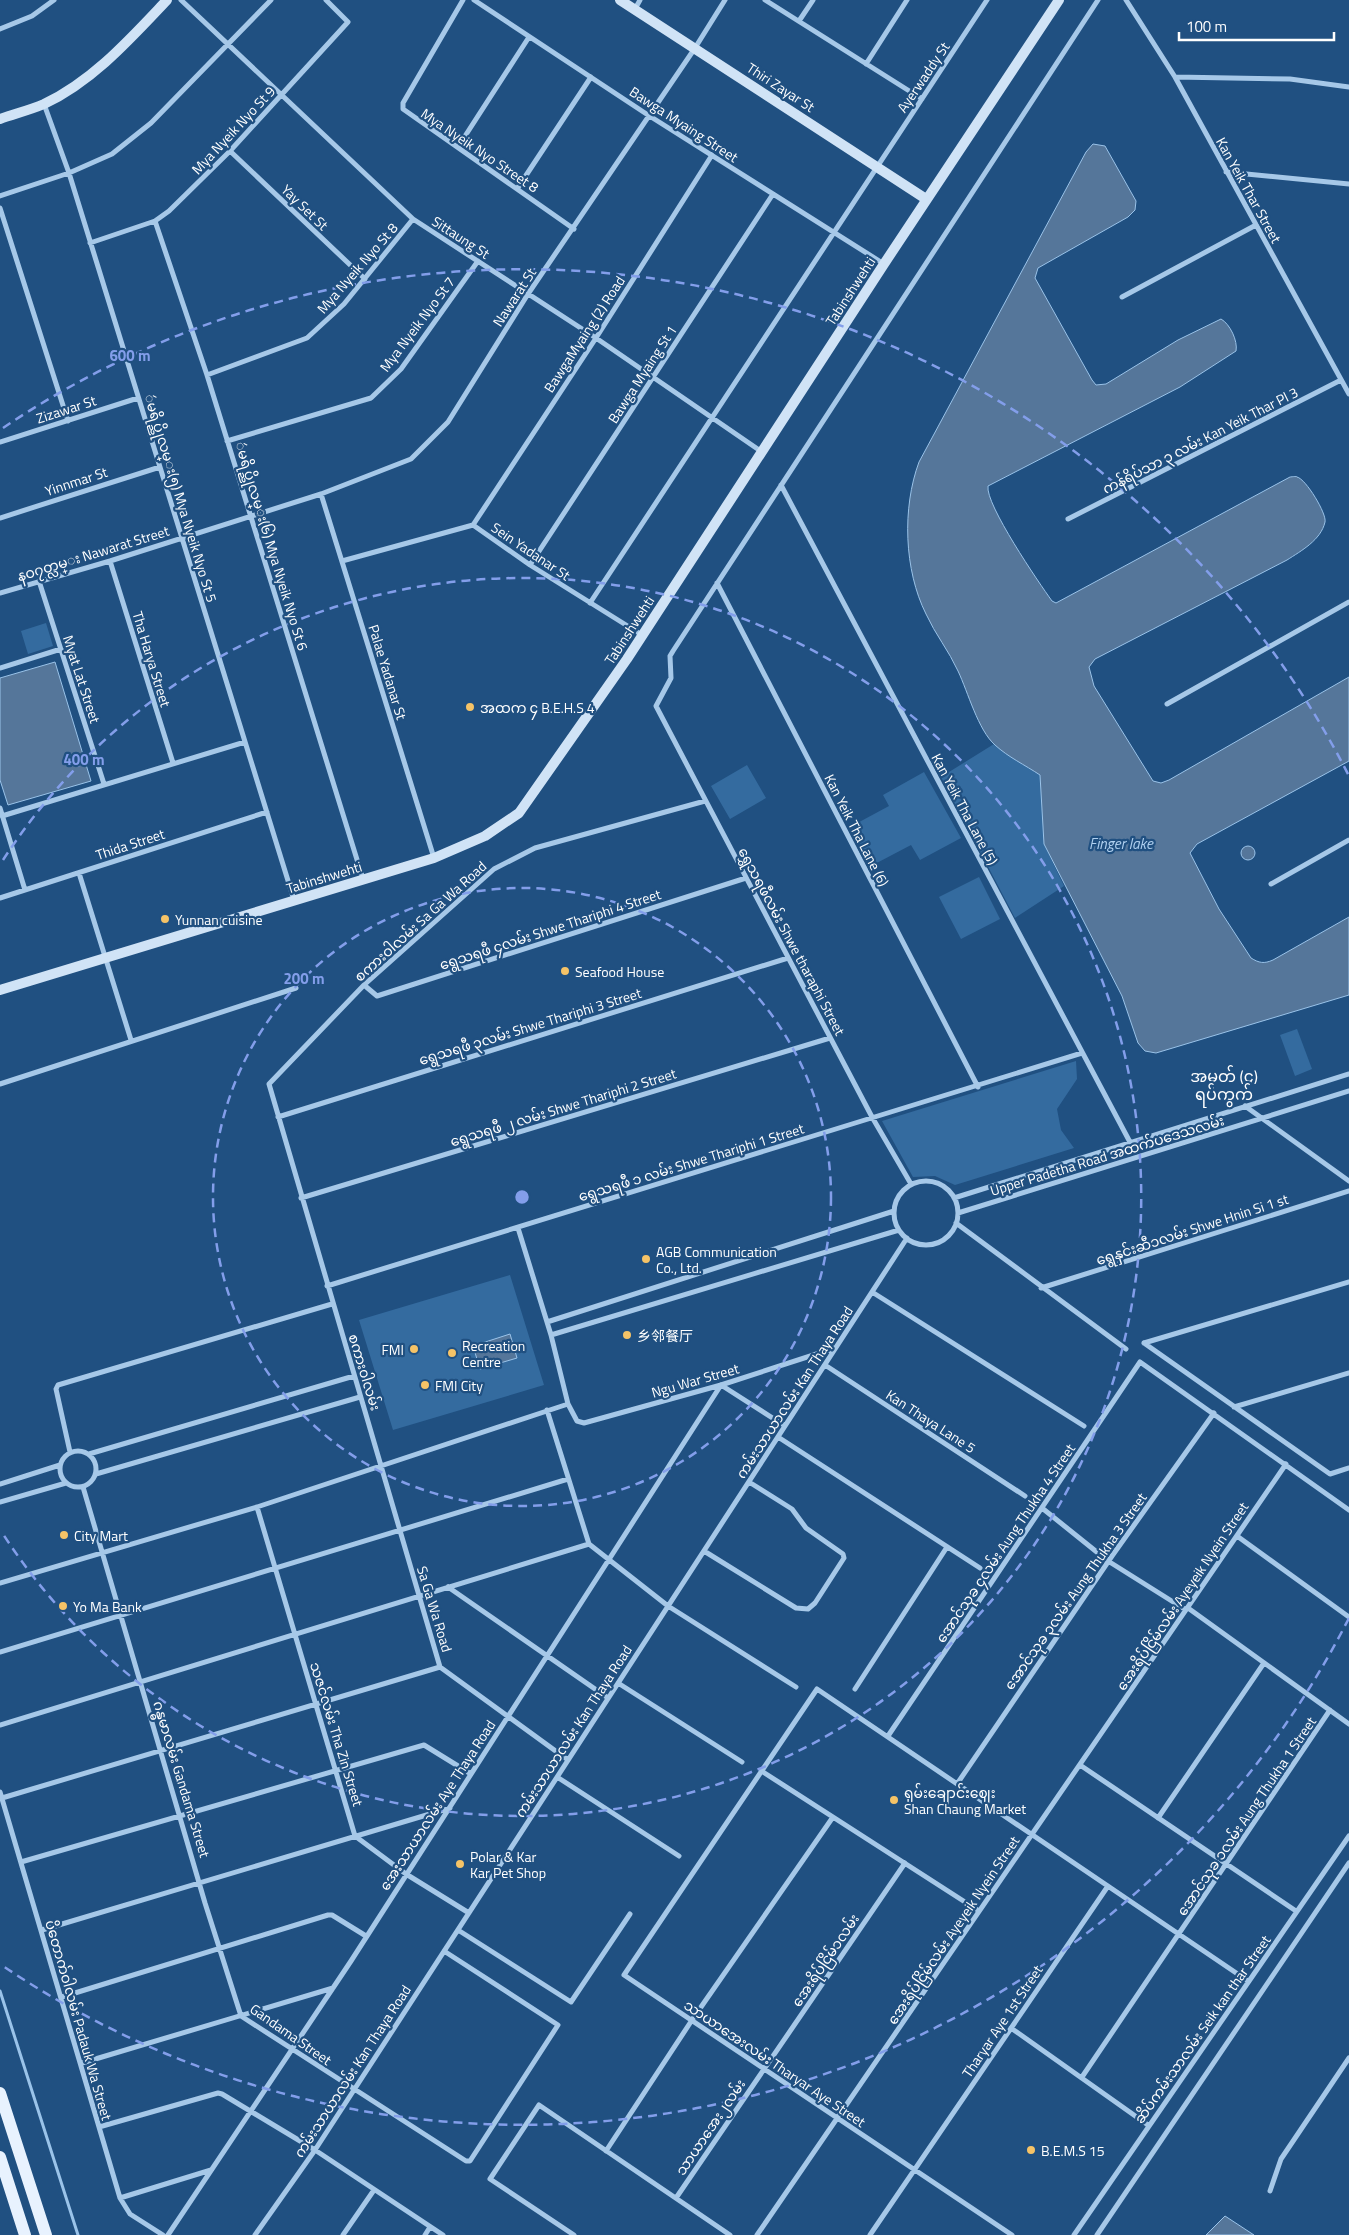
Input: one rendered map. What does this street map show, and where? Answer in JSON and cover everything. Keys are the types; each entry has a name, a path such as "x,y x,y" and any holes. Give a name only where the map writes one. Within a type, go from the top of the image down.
{"main road":[{"path":"0,120 44,104 85,79 120,49 167,0"},
{"name":"Thiri Zayar St","path":"620,0 877,166 926,200"},
{"name":"Tabinshwehti","path":"0,990 434,858 485,836 519,813 642,635 1059,0"},
{"path":"0,2093 46,2235"},
{"path":"0,2157 25,2235"}],"street":[{"path":"0,29 32,16 54,0"},
{"name":"Sittaung St","path":"181,0 413,219 596,338 762,452"},
{"path":"0,196 69,173 112,154 151,123 271,0"},
{"name":"Mya Nyeik Nyo St 9","path":"90,244 155,221 169,211 230,151 348,22 326,0"},
{"name":"Mya Nyeik Nyo Street 8","path":"463,0 403,103 402,109 574,229"},
{"name":"Bawga Myaing Street","path":"474,0 648,115 884,264"},
{"path":"634,10 640,0"},
{"name":"Nawarat St","path":"250,515 321,494 411,459 448,422 528,294 574,229 725,0"},
{"path":"765,0 922,99"},
{"path":"799,22 813,0"},
{"path":"866,64 907,0"},
{"name":"Ayerwaddy St","path":"590,603 987,0"},
{"path":"717,583 1098,0"},
{"name":"Kan Yeik Thar Street","path":"1126,0 1175,78 1349,394"},
{"path":"458,147 529,36"},
{"path":"517,189 590,77"},
{"path":"1175,78 1290,79 1349,87"},
{"name":"ဴမရိပ္ညိုလမ္း(၅) Mya Nyeik Nyo St 5","path":"44,104 69,173 294,900"},
{"name":"Yay Set St","path":"230,151 365,279"},
{"name":"BawgaMyaing (2) Road","path":"473,525 596,338 712,155"},
{"path":"1226,172 1348,185"},
{"name":"Bawga Myaing St 1","path":"530,566 773,194"},
{"path":"0,208 68,421"},
{"name":"Mya Nyeik Nyo St 8","path":"207,375 308,338 344,304 413,219"},
{"name":"ဴမရိပ္ညိုလမ္း(၆) Mya Nyeik Nyo St 6","path":"155,221 207,375 363,879"},
{"path":"1122,297 1256,225"},
{"name":"Mya Nyeik Nyo St 7","path":"227,441 371,398 401,369 478,262"},
{"name":"ကန်ရိပ်သာ ၃ လမ်း Kan Yeik Thar Pl 3","path":"1068,519 1341,380"},
{"name":"Zizawar St","path":"0,442 138,398"},
{"name":"Yinnmar St","path":"0,518 160,467"},
{"name":"Kan Yeik Tha Lane (5)","path":"781,485 1131,1144"},
{"name":"Palae Yadanar St","path":"321,494 434,858"},
{"name":"နဝ၇တ္လမ္း Nawarat Street","path":"0,593 110,561 250,515"},
{"name":"Sein Yadanar St","path":"342,561 473,525 530,566 642,635"},
{"name":"Tha Harya Street","path":"110,561 172,763"},
{"name":"Myat Lat Street","path":"39,581 104,784"},
{"name":"ရွှေသရဖီလမ်း Shwe tharaphi Street","path":"717,583 670,656 671,678 656,706 872,1117 911,1184"},
{"name":"Kan Yeik Tha Lane (6)","path":"717,583 978,1087"},
{"path":"1167,704 1349,602"},
{"path":"0,668 61,649"},
{"path":"2,816 245,742"},
{"name":"စကားဝါလမ်း Sa Ga Wa Road","path":"327,1286 269,1084 364,985 494,869 535,848 706,801"},
{"path":"0,808 25,890"},
{"name":"Thida Street","path":"0,898 267,812"},
{"path":"1271,884 1349,840"},
{"path":"79,873 131,1040"},
{"name":"ရွေသရဖီ ၄လမ်း Shwe Thariphi 4 Street","path":"364,985 377,996 746,878"},
{"name":"ရွေသရဖီ ၃လမ်း Shwe Thariphi 3 Street","path":"278,1116 788,958"},
{"path":"0,1084 296,988"},
{"name":"ရွေသရဖီ ၂ လမ်း Shwe Thariphi 2 Street","path":"301,1198 830,1038"},
{"name":"ရွေသရဖီ ၁ လမ်း Shwe Thariphi 1 Street","path":"327,1286 872,1117 978,1087 1082,1053"},
{"path":"954,1198 1349,1074"},
{"name":"Upper Padetha Road အထက်ပဒေသလမ်း","path":"958,1213 1349,1091"},
{"path":"1245,1106 1349,1181"},
{"path":"927,1181 938,1183 947,1189 954,1198 958,1213 956,1224 950,1234 942,1240 931,1244 920,1244 907,1238 899,1230 894,1211 896,1200 902,1191 911,1184 927,1181"},
{"name":"ရွေနှင်းဆီ၁လမ်း Shwe Hnin Si 1 st","path":"1041,1288 1349,1191"},
{"path":"547,1322 894,1211"},
{"path":"956,1224 1126,1349"},
{"path":"0,1583 257,1507 381,1464 568,1404 551,1335 518,1228"},
{"path":"551,1335 899,1230"},
{"name":"ကမ်းသာယာလမ်း Kan Thaya Road","path":"255,2235 315,2150 907,1238"},
{"path":"1349,1282 1144,1344 1330,1474 1349,1468"},
{"name":"စကား၀ါလမ်း","path":"327,1286 381,1464"},
{"path":"872,1292 1084,1426"},
{"path":"70,1452 56,1389 58,1385 332,1304"},
{"name":"Ngu War Street","path":"568,1404 577,1421 584,1423 721,1385 836,1348"},
{"name":"အောင်သုခ ၄လမ်း Aung Thukha 4 Street","path":"888,1736 1140,1362 1214,1413"},
{"name":"Kan Thaya Lane 5","path":"825,1365 1025,1496"},
{"path":"1234,1407 1349,1373"},
{"path":"0,1484 60,1464 70,1452 80,1451 89,1454 354,1376"},
{"path":"721,1385 785,1426"},
{"name":"အေးသာယာလမ်း Aye Thaya Road","path":"168,2235 334,1988 721,1385"},
{"path":"0,1502 66,1483 74,1487 83,1487 91,1482 96,1474 360,1397"},
{"path":"547,1410 589,1544 668,1606 796,1687"},
{"path":"1214,1413 1349,1510"},
{"name":"အောင်သုခ ၃လမ်း Aung Thukha 3 Street","path":"957,1784 1108,1561 1214,1413"},
{"path":"778,1437 980,1568"},
{"path":"89,1454 96,1474"},
{"path":"60,1464 66,1483"},
{"name":"Sa Ga Wa Road","path":"381,1464 440,1667 568,1760"},
{"name":"အေးရိပ်ငြိမ်လမ်း Ayeyeik Nyein Street","path":"757,2235 1286,1464"},
{"path":"0,1652 568,1479"},
{"path":"704,1551 796,1608 808,1609 815,1603 844,1558 843,1554 806,1528 792,1509 749,1482"},
{"path":"83,1487 141,1682"},
{"name":"သဇင်လမ်း Tha Zin Street","path":"257,1507 355,1836"},
{"path":"1042,1508 1108,1561 1187,1609 1349,1724"},
{"path":"1237,1536 1349,1617"},
{"path":"0,1725 589,1544"},
{"path":"855,1689 947,1547"},
{"path":"448,1587 608,1698"},
{"path":"1158,1818 1264,1663"},
{"path":"1,1795 162,1750 440,1667"},
{"name":"ဂန္ဓမာလမ်း Gandama Street","path":"141,1682 201,1882"},
{"path":"618,1683 742,1762"},
{"path":"980,1911 763,1772 817,1689 1248,1982"},
{"name":"အောင်သုခ ၁လမ်း Aung Thukha 1 Street","path":"1082,2077 1180,1935 1330,1710"},
{"path":"21,1862 424,1745 471,1774"},
{"path":"1080,1765 1296,1911"},
{"name":"သာယာအေးလမ်း Tharyar Aye Street","path":"763,1772 624,1975 914,2170"},
{"path":"557,1777 679,1856"},
{"name":"ပိတောက်ဝါလမ်း Padauk Wa Street","path":"1,1795 82,2063 120,2198 130,2214 163,2235"},
{"path":"42,1930 450,1808"},
{"path":"606,2150 692,2020 833,1817"},
{"path":"355,1836 406,1874 469,1913"},
{"name":"ဆိပ်ကမ်းသာလမ်း Seik kan thar Street","path":"1074,2235 1349,1836"},
{"name":"အေးရိပ်ငြိမ်၁လမ်း","path":"764,2069 905,1863"},
{"name":"ဆိပ်ကမ်းသာလမ်း Seik kan thar Street","path":"1096,2235 1349,1863"},
{"name":"Gandama Street","path":"201,1882 241,2016 292,2051 466,2161 470,2161 558,2025 444,1951"},
{"name":"Tharyar Aye 1st Street","path":"870,2235 1108,1886"},
{"path":"458,1930 571,2002 630,1914"},
{"path":"62,1997 328,1915 332,1915 366,1936"},
{"path":"82,2063 334,1988"},
{"path":"1011,2028 1148,2125"},
{"path":"1270,2191 1281,2159 1349,2058"},
{"name":"သာယာအေး၂လမ်း","path":"676,2198 764,2069"},
{"path":"99,2127 218,2093 253,2111 315,2150 443,2235"},
{"path":"574,2235 490,2179 539,2105 730,2235"},
{"path":"120,2198 211,2170"},
{"path":"914,2170 1012,2235"},
{"path":"344,2235 374,2190"},
{"path":"425,2235 430,2227"}],"shaded area":[{"path":"46,623 53,646 28,654 21,631"},
{"path":"994,744 1040,775 1044,844 1064,886 1015,918 941,777"},
{"path":"747,765 766,798 730,819 711,786"},
{"path":"924,772 961,838 920,860 911,845 871,866 850,827 889,806 883,795"},
{"path":"979,877 1000,919 961,939 939,897"},
{"path":"1297,1029 1312,1069 1295,1076 1280,1035"},
{"path":"1076,1061 1077,1079 1057,1109 1061,1130 1074,1148 955,1185 935,1176 913,1177 882,1121"},
{"name":"Recreation Centre","path":"510,1275 544,1385 393,1430 359,1320"}],"water":[{"name":"Finger lake","path":"1093,144 1105,146 1136,201 1135,210 1128,217 1038,268 1035,278 1092,380 1096,385 1106,384 1178,340 1221,319 1233,333 1236,351 1180,387 988,486 989,495 995,509 1025,561 1052,601 1056,603 1290,477 1301,479 1315,497 1323,512 1325,522 1315,540 1304,549 1287,560 1095,659 1089,667 1094,686 1153,781 1161,783 1169,780 1349,677 1349,761 1197,844 1190,853 1219,909 1251,958 1257,961 1273,960 1349,917 1349,995 1156,1053 1145,1051 1138,1043 1122,996 1044,844 1040,775 1005,753 995,745 983,730 962,680 926,614 913,578 908,539 910,499 919,462 1086,152"},
{"path":"55,662 91,781 8,805 0,780 0,678"},
{"path":"1245,846 1251,846 1255,853 1251,860 1245,860 1241,856 1241,850"},
{"path":"510,1334 517,1358 480,1369 473,1346"},
{"path":"1225,2216 1254,2235 1206,2235"}],"waterway":[{"path":"0,1991 78,2235"}],"place":[{"name":"အထက ၄ B.E.H.S 4","path":"470,707"},
{"name":"Yunnan cuisine","path":"165,919"},
{"name":"Seafood House","path":"565,971"},
{"name":"AGB Communication Co., Ltd.","path":"646,1259"},
{"name":"乡邻餐厅","path":"627,1335"},
{"name":"FMI","path":"414,1349"},
{"name":"Recreation Centre","path":"452,1353"},
{"name":"FMI City","path":"425,1385"},
{"name":"City Mart","path":"64,1535"},
{"name":"Yo Ma Bank","path":"63,1606"},
{"name":"ရှမ်းချောင်းဈေး Shan Chaung Market","path":"894,1800"},
{"name":"Polar & Kar Kar Pet Shop","path":"460,1864"},
{"name":"B.E.M.S 15","path":"1031,2150"}],"district":[{"name":"အမှတ် (၄) ရပ်ကွက်","path":"1224,1085"}]}
